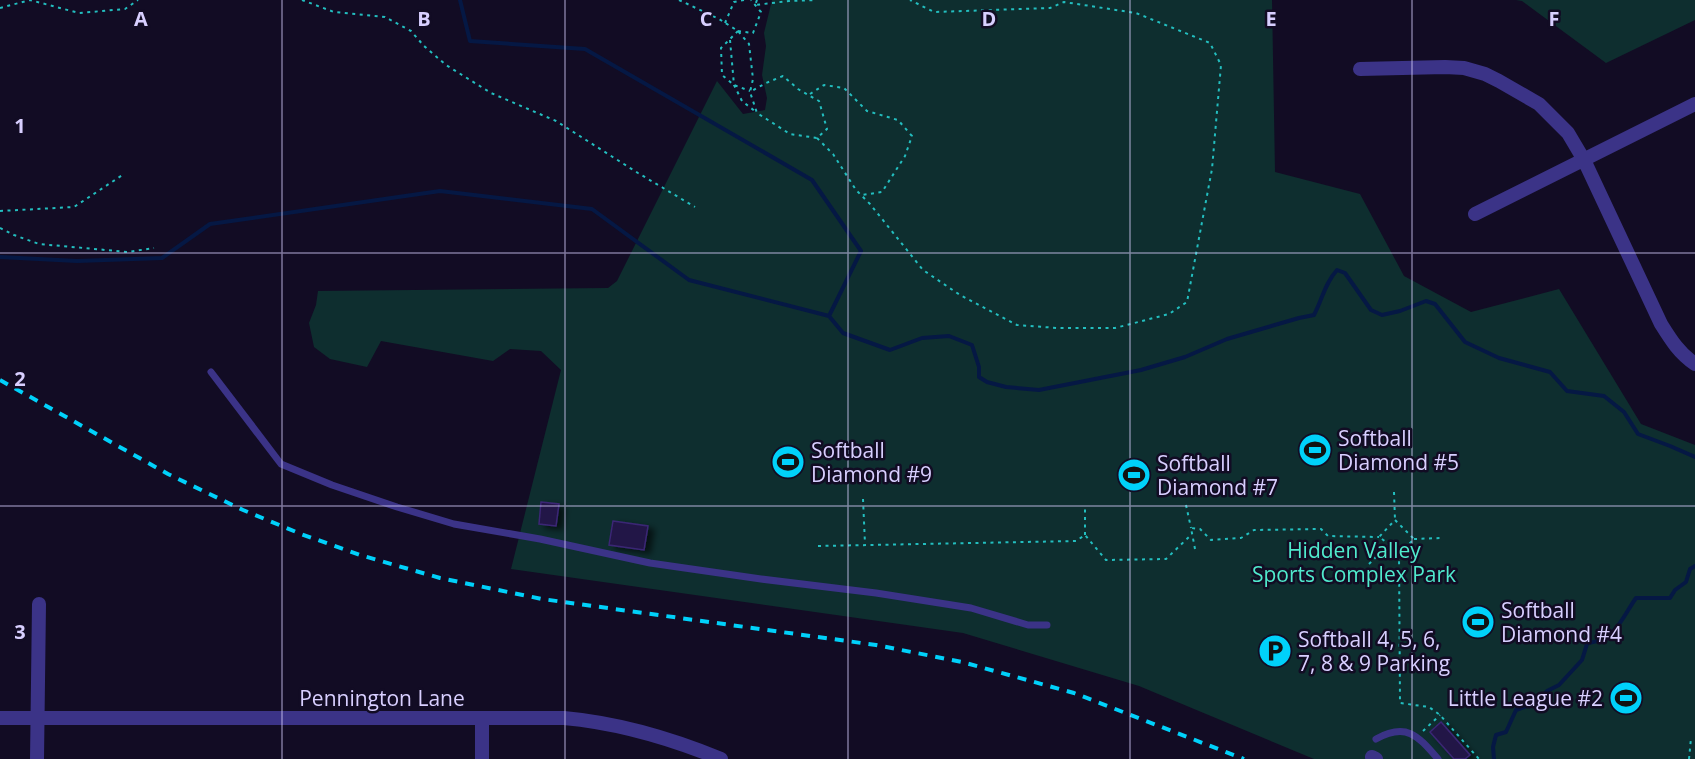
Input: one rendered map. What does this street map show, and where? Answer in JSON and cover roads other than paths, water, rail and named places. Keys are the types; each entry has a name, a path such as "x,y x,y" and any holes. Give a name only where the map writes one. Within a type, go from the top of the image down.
{"street":[{"path":"1360,69 1464,68 1485,74 1539,104 1568,133 1584,160 1661,324 1683,356 1695,364"},
{"path":"1475,214 1695,104"},
{"path":"37,759 39,603"},
{"name":"Pennington Lane","path":"0,718 564,718 594,721 665,737 721,759"},
{"path":"482,718 482,759"}],"lane":[{"path":"211,372 281,464 332,485 397,507 454,524 540,539 650,563 876,593 971,608 1028,625 1047,625"},
{"path":"1376,739 1392,732 1404,731 1414,734 1438,759"}],"waterway":[{"path":"460,0 470,41 585,49 812,180 861,251 829,316 843,333 890,350 922,338 949,336 972,345 979,367 979,377 987,382 1006,387 1039,390 1141,370 1185,357 1227,339 1314,315 1337,270 1345,273 1371,310 1382,315 1426,301 1435,304 1465,342 1499,358 1550,372 1567,391 1604,396 1624,412 1638,434 1695,457"},
{"path":"0,257 77,261 162,258 210,224 440,191 592,209 689,280 829,316"},
{"path":"1494,759 1493,747 1496,735 1506,732 1516,710 1538,702 1547,691 1559,685 1582,660 1587,644 1610,634 1619,625 1636,598 1670,598 1675,590 1686,582 1690,569 1695,566"}],"railway":[{"path":"0,380 168,474 243,510 360,555 440,578 542,599 876,645 962,662 1074,693 1244,759"}],"place":[{"name":"Softball Diamond #5","path":"1315,450"},
{"name":"Softball Diamond #9","path":"788,462"},
{"name":"Softball Diamond #7","path":"1134,475"},
{"name":"Softball Diamond #4","path":"1478,622"},
{"name":"Softball 4, 5, 6, 7, 8 & 9 Parking","path":"1275,651"},
{"name":"Little League #2","path":"1626,698"}],"park label":[{"name":"Hidden Valley Sports Complex Park","path":"1354,562"}]}
